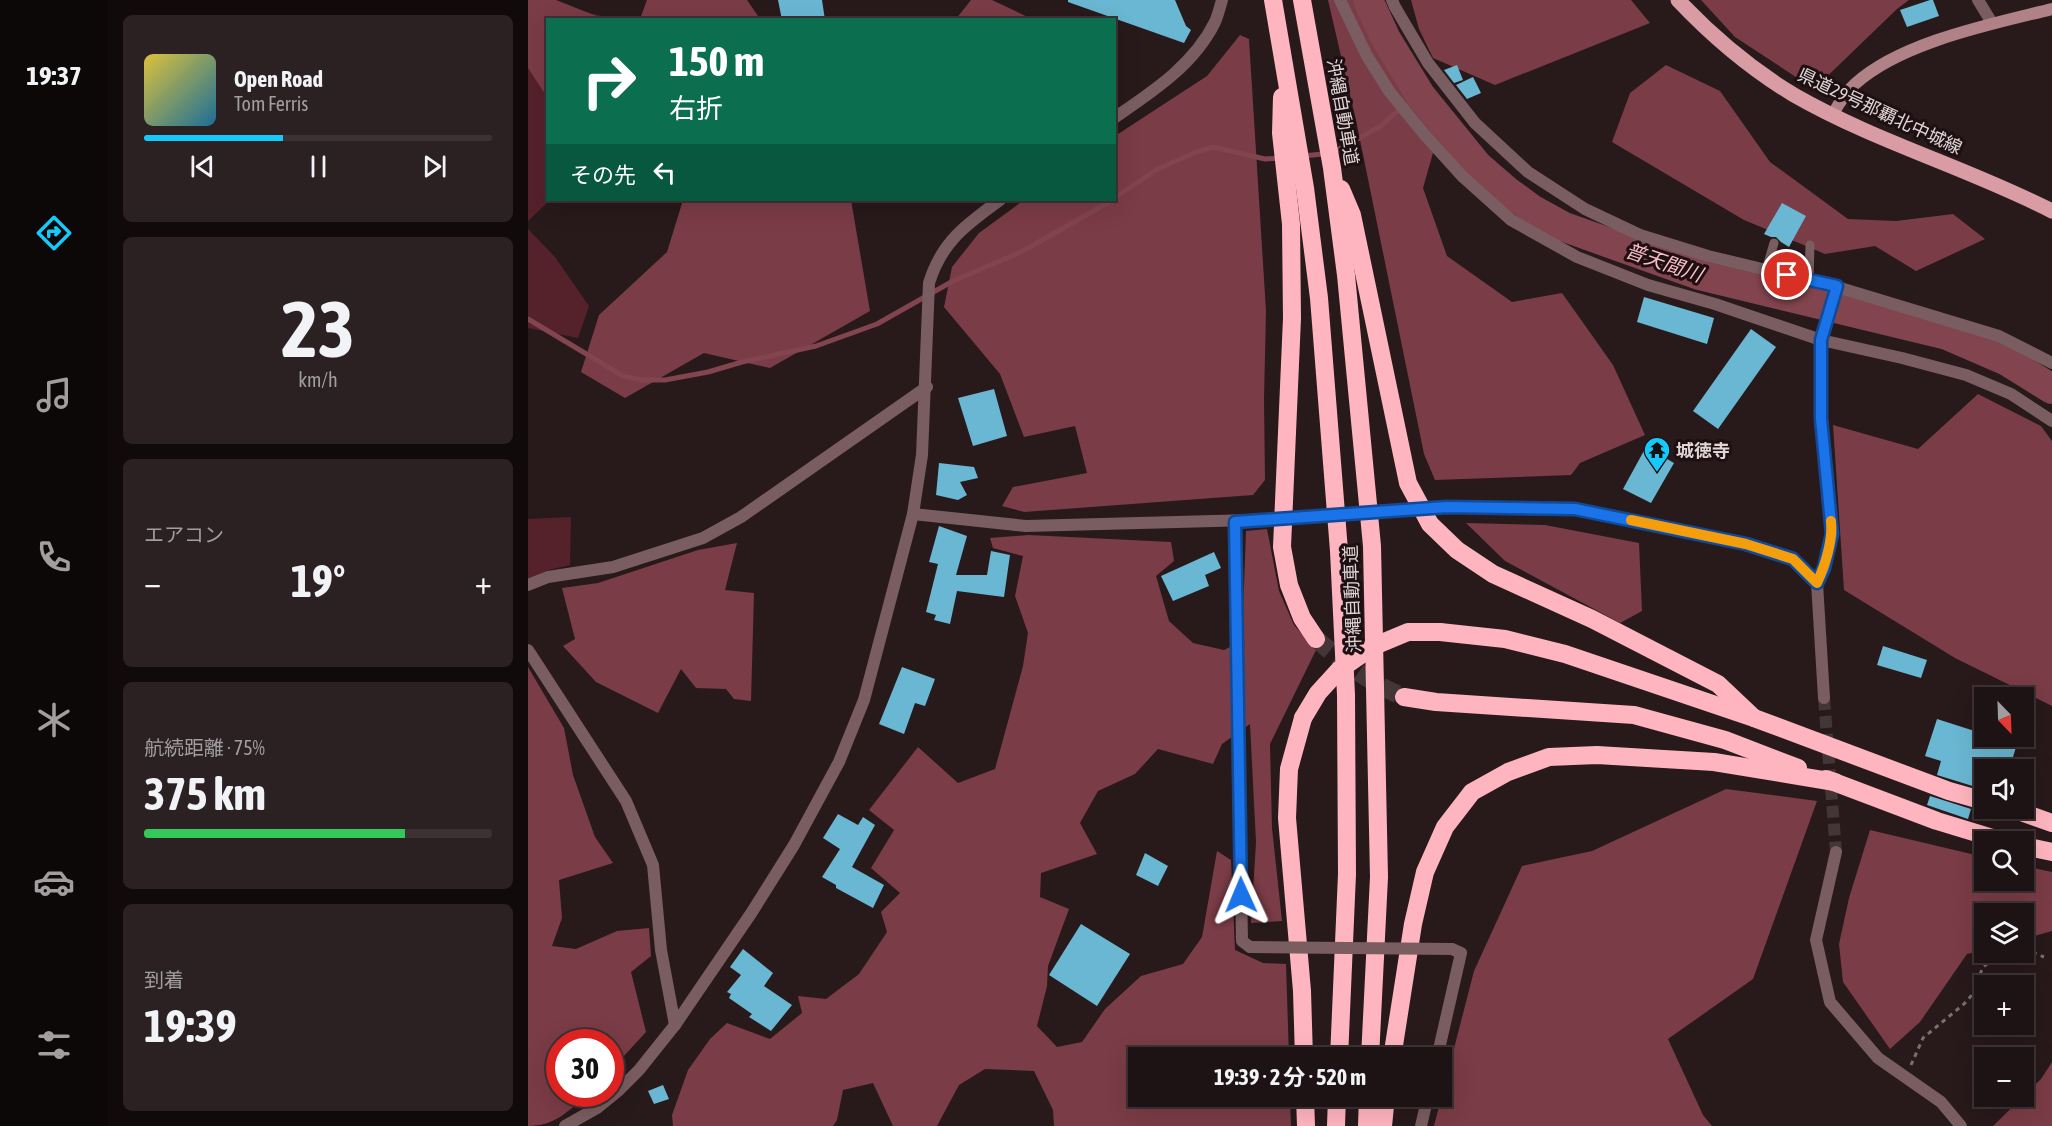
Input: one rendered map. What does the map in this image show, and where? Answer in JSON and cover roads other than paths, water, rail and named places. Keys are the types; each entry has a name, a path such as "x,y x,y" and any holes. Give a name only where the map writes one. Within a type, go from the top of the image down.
{"highway":[{"name":"沖縄自動車道","path":"1273,0 1305,188 1319,298 1339,551 1346,695 1347,874 1339,1047"},
{"name":"沖縄自動車道","path":"1302,0 1332,168 1348,299 1372,546 1378,877 1370,1047"},
{"path":"1283,53 1281,134 1291,224 1292,318 1282,547 1289,585 1302,618 1317,639"},
{"path":"1332,168 1352,215 1408,483 1430,524 1457,550 1493,574 1592,620 1718,684 1754,718"},
{"path":"1304,1047 1302,991 1287,818 1289,769 1303,718 1318,693 1339,670 1372,647 1408,632 1440,632 1505,639 1566,654 1754,718 1949,791 1974,798"},
{"path":"1404,697 1436,702 1634,715 1725,740 1937,821 1974,832"},
{"path":"1394,1047 1413,924 1425,872 1445,827 1472,792 1508,772 1549,758 1597,755 1714,762 1835,782"},
{"path":"2034,816 2052,822"},
{"path":"2034,848 2052,852"},
{"path":"1305,1107 1306,1126"},
{"path":"1336,1126 1337,1107"},
{"path":"1367,1126 1368,1107"},
{"path":"1383,1126 1385,1107"}],"main road":[{"name":"県道29号那覇北中城線","path":"1678,0 1713,35 1758,71 1794,95 2052,211"},
{"path":"1833,114 1856,84 1882,66 1914,49 1992,23 2052,9"}],"street":[{"path":"1116,116 1160,86 1192,56 1215,22 1222,0"},
{"path":"1340,0 1367,56 1396,99 1461,176 1511,220 1578,257 1648,285 1715,304 1821,340 1966,375 2011,394 2047,416 2052,422"},
{"path":"1392,0 1428,63 1475,123 1528,172 1585,209 1640,235 1708,255 1836,287 1999,336 2052,363"},
{"path":"1978,0 1992,23"},
{"path":"565,1126 597,1108 620,1090 675,1025 752,912 794,845 838,762 864,700 913,514 922,455 927,387 929,284 935,264 947,245 961,229 999,201"},
{"path":"1824,698 1817,583 1824,568 1832,534 1821,419 1821,340 1836,287"},
{"path":"528,585 548,577 613,567 722,529 927,387"},
{"path":"913,514 1026,526 1235,522 1447,507 1575,509 1746,544 1793,559 1817,583"},
{"path":"1235,522 1242,941 1250,947 1452,949 1461,953 1440,1047"},
{"path":"528,650 626,801 653,865 661,950 675,1025"},
{"path":"1836,852 1816,940 1830,1002 1878,1058 1941,1102 1961,1126"},
{"path":"1421,1126 1425,1107"}],"lane":[{"path":"1766,270 1774,243"},
{"path":"1809,280 1810,245"}],"waterway":[{"name":"普天間川","path":"1368,0 1386,39 1421,96 1477,165 1533,210 1562,226 1699,275 1947,335 2007,361 2052,389"},
{"path":"1303,156 1332,153 1381,126 1395,113 1421,96"},
{"path":"1116,197 1158,169 1213,147 1265,159 1282,158"},
{"path":"528,319 623,376 642,380 665,380 708,372 816,346 877,324 953,281 1021,252 1110,201"}],"tunnel":[{"path":"1316,639 1358,672 1404,697"},
{"path":"1824,698 1836,852"}],"place":[{"name":"城徳寺","path":"1657,473"}]}
